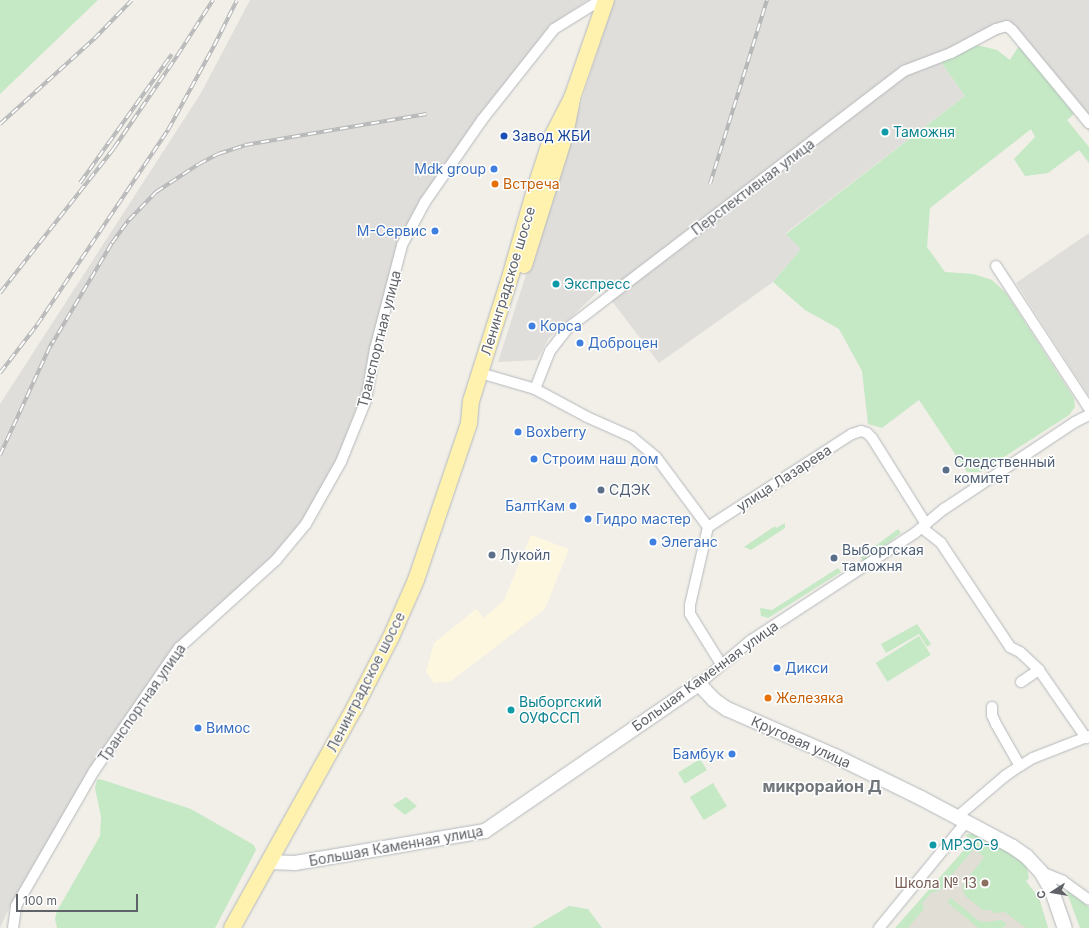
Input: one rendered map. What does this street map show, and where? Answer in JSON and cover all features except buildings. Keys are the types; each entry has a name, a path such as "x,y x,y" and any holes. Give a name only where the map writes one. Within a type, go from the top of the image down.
{"main road":[{"name":"Ленинградское шоссе","path":"232,928 391,637 416,580 469,423 480,405 485,375 565,135 572,98 606,0"}],"street":[{"name":"Транспортная улица","path":"13,928 16,906 94,772 179,648 276,560 306,524 337,469 366,400 375,349 402,245 425,202 482,120 554,30 601,0"},
{"name":"Перспективная улица","path":"535,389 550,351 568,328 904,72 951,53 996,28 1007,26 1012,30 1089,123"},
{"path":"996,266 1089,408"},
{"path":"485,375 535,389 587,417 632,437 649,450 708,527 690,605 690,614 721,664"},
{"name":"Большая Каменная улица","path":"269,862 295,863 485,832 699,684 750,641 924,526 944,509 974,489 1075,422 1089,415"},
{"name":"улица Лазарева","path":"708,527 852,434 861,431 867,433 872,438 924,526"},
{"path":"879,928 962,820 1005,776 1033,758 1088,737 1039,670 1020,652 1010,647 942,543 924,526"},
{"path":"1021,682 1039,670"},
{"name":"Круговая улица","path":"699,684 714,700 727,709 835,756 1013,847 1026,856 1041,872 1052,891 1066,928"},
{"path":"992,706 992,715 996,724 1020,766"},
{"path":"1041,872 1063,881 1089,900"}],"shaded area":[{"path":"250,0 588,0 551,25 479,116 422,197 397,244 370,348 360,399 338,457 302,521 274,555 176,644 90,769 9,908 0,928 0,404 201,93"},
{"path":"614,0 1089,0 1089,132 1007,31 941,62 965,96 786,233 801,249 773,282 659,363 602,288 549,338 537,360 498,362"},
{"path":"1089,233 1089,396 1016,283"},
{"path":"531,535 569,549 545,609 451,681 434,683 426,672 434,643 476,609 484,618 504,600"},
{"name":"Школа № 13","path":"975,845 1039,898 1048,928 905,928 920,901"}],"green space":[{"path":"0,0 98,0 0,94"},
{"path":"1020,44 1074,114 1067,120 1089,147 1089,163 1079,150 1048,173 1025,176 1014,159 1035,137 1031,129 930,208 927,247 945,272 973,274 992,280 1006,293 1074,398 1075,407 1069,415 981,472 967,472 919,400 882,428 868,424 862,371 839,329 805,310 773,282 801,249 786,234 965,96 941,62 977,45 997,50 1010,60"},
{"path":"785,523 785,528 751,550 744,547 775,526 776,528"},
{"path":"898,529 901,533 863,561 860,557"},
{"path":"838,568 841,572 768,618 761,616 760,608 772,610"},
{"path":"917,624 931,644 927,647 919,634 886,653 881,644"},
{"path":"919,636 931,655 887,682 876,663"},
{"path":"700,759 707,770 685,784 678,773"},
{"path":"100,779 191,809 254,845 256,850 215,928 57,928 55,919 57,911 100,836 101,817 95,788 97,780"},
{"path":"713,783 727,806 704,820 690,797"},
{"path":"406,797 417,806 405,815 393,805"},
{"path":"974,833 1004,849 1024,863 1027,868 1029,878 1026,881 1039,898 1048,928 1026,928 1005,912 992,913 991,910 983,910 965,896 962,886 984,857 974,849 949,878 941,890 932,892 922,903 924,907 923,910 908,928 895,928 971,842 981,842 994,850 998,849 979,838 970,839 965,835"},
{"path":"1066,890 1089,907 1089,928 1080,928"},
{"path":"951,898 979,921 986,922 1001,920 1007,924 1003,928 978,928 947,902"},
{"path":"569,906 588,909 602,928 532,928"}],"railway":[{"path":"0,124 94,39 132,0"},
{"path":"0,293 114,148 177,56 213,0"},
{"path":"0,373 37,325 168,130 214,46 237,0"},
{"path":"710,184 767,0"},
{"path":"80,183 172,54"},
{"path":"50,347 112,243 129,220 156,192 199,164 218,154 245,145 426,114"},
{"path":"0,455 52,342"}],"place":[{"name":"Таможня","path":"885,132"},
{"name":"Завод ЖБИ","path":"504,136"},
{"name":"Mdk group","path":"494,169"},
{"name":"Встреча","path":"495,184"},
{"name":"М-Сервис","path":"435,231"},
{"name":"Экспресс","path":"556,284"},
{"name":"Корса","path":"532,326"},
{"name":"Доброцен","path":"580,343"},
{"name":"Boxberry","path":"518,432"},
{"name":"Строим наш дом","path":"534,459"},
{"name":"Следственный комитет","path":"946,470"},
{"name":"СДЭК","path":"601,490"},
{"name":"БалтКам","path":"573,506"},
{"name":"Гидро мастер","path":"588,519"},
{"name":"Элеганс","path":"653,542"},
{"name":"Лукойл","path":"492,555"},
{"name":"Выборгская таможня","path":"834,558"},
{"name":"Дикси","path":"777,668"},
{"name":"Железяка","path":"768,698"},
{"name":"Выборгский ОУФССП","path":"511,710"},
{"name":"Вимос","path":"198,728"},
{"name":"Бамбук","path":"732,754"},
{"name":"МРЭО-9","path":"933,845"},
{"name":"Школа № 13","path":"985,883"}],"district":[{"name":"микрорайон Д","path":"822,786"}]}
